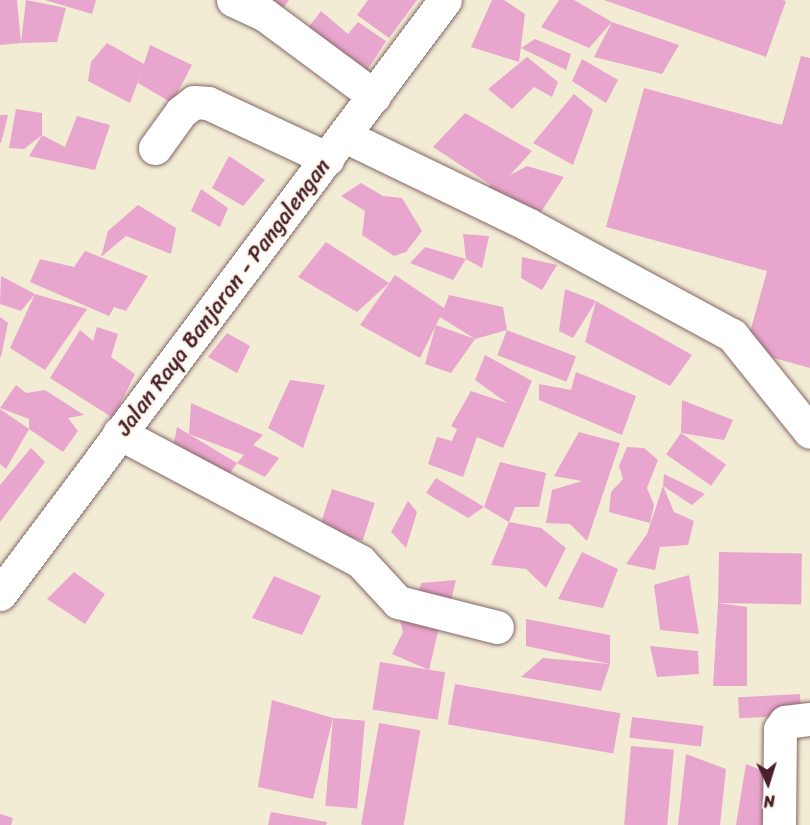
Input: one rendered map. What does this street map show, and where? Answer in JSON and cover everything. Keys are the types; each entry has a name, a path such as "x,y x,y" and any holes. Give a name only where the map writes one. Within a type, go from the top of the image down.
{"street":[{"path":"233,0 265,15 374,96"},
{"name":"Jalan Raya Banjaran - Pangalengan","path":"0,594 445,0"},
{"path":"155,148 181,112 194,102 208,103 336,148 529,225 732,335 795,396 810,432"},
{"path":"119,433 360,561 398,602 497,627"},
{"path":"779,825 780,729 785,722 810,719"}],"building":[{"path":"0,0 17,0 21,43 0,45"},
{"path":"26,0 66,8 57,42 21,43"},
{"path":"45,0 96,0 92,14"},
{"path":"258,0 289,0 279,14"},
{"path":"368,0 417,0 389,38 357,15"},
{"path":"492,0 504,0 525,14 519,62 471,47"},
{"path":"559,0 574,0 612,22 589,48 541,27"},
{"path":"604,0 782,0 786,1 766,57"},
{"path":"321,11 348,34 358,22 386,41 366,72 305,32"},
{"path":"612,22 679,45 662,74 594,57"},
{"path":"535,39 571,54 566,70 521,48"},
{"path":"107,43 144,64 150,45 192,65 172,103 138,83 142,71 130,103 88,81 91,62"},
{"path":"801,56 810,58 810,368 745,350 767,271 606,227 644,88 782,125"},
{"path":"527,57 558,82 552,97 534,87 512,109 488,89"},
{"path":"582,59 618,80 606,103 572,81"},
{"path":"574,94 593,110 573,165 533,143"},
{"path":"16,109 42,113 42,135 24,149 9,148"},
{"path":"465,113 532,151 510,175 527,166 564,177 539,215 479,190 491,185 433,147"},
{"path":"0,115 8,115 1,143 0,143"},
{"path":"77,116 110,125 95,170 29,156 42,135 65,147"},
{"path":"229,156 265,180 243,206 212,188"},
{"path":"361,183 383,196 402,198 422,231 406,252 394,256 362,235 365,211 341,196"},
{"path":"201,189 228,208 220,227 191,211"},
{"path":"138,205 176,228 171,254 126,236 101,257 108,231"},
{"path":"463,234 489,236 482,268 466,259"},
{"path":"326,242 389,283 357,312 298,277"},
{"path":"425,247 466,259 453,280 410,263"},
{"path":"85,251 148,276 126,311 114,307 109,316 30,282 40,259 74,267"},
{"path":"522,257 557,265 542,290 521,278"},
{"path":"395,275 444,308 449,295 503,307 507,330 475,339 440,317 420,358 360,325"},
{"path":"1,276 35,294 21,311 0,304"},
{"path":"565,289 596,301 573,338 559,331"},
{"path":"35,294 87,309 45,370 10,348"},
{"path":"596,301 692,355 670,386 585,342"},
{"path":"0,317 8,323 1,357 0,357"},
{"path":"436,325 475,339 451,373 425,364"},
{"path":"97,327 118,334 111,357 135,374 113,418 50,378 80,330 93,341"},
{"path":"507,330 576,357 566,382 497,355"},
{"path":"227,333 250,346 237,373 208,357"},
{"path":"485,355 532,381 503,448 477,437 463,477 428,464 437,437 452,441 457,429 451,426 471,391 507,403 475,380"},
{"path":"576,372 636,396 622,435 539,400 539,384 571,390"},
{"path":"290,380 325,385 303,448 268,428"},
{"path":"16,385 26,393 45,390 84,415 68,418 78,431 63,452 29,429 29,419 0,408"},
{"path":"682,400 733,420 724,440 681,433"},
{"path":"191,403 263,435 253,445 279,458 265,477 237,463 244,455 189,434"},
{"path":"0,409 29,429 6,469 0,464"},
{"path":"177,427 237,463 223,484 172,454"},
{"path":"579,432 620,443 587,541 570,524 546,523 552,490 582,481 554,476"},
{"path":"681,433 726,465 711,486 666,454"},
{"path":"627,447 644,448 658,460 647,488 654,505 650,523 609,512 611,492 623,479 619,466"},
{"path":"31,448 45,462 0,522 0,485"},
{"path":"500,462 546,473 539,507 515,507 509,522 484,507"},
{"path":"664,474 705,494 692,505 663,486"},
{"path":"436,478 484,507 468,518 426,493"},
{"path":"663,486 674,512 694,521 688,545 660,547 655,570 626,564 647,534"},
{"path":"332,489 375,503 362,541 320,527"},
{"path":"408,501 417,512 406,548 391,532"},
{"path":"509,522 541,528 566,548 546,588 526,569 491,565"},
{"path":"582,552 618,569 603,608 558,599"},
{"path":"719,552 802,553 801,604 718,603"},
{"path":"74,572 105,594 85,624 47,599"},
{"path":"689,575 699,634 660,630 654,585"},
{"path":"274,576 321,596 302,635 252,618"},
{"path":"456,580 449,609 416,602 421,583"},
{"path":"718,603 747,607 747,686 713,686"},
{"path":"526,619 610,635 610,664 526,646"},
{"path":"400,620 439,627 429,670 392,654 403,632"},
{"path":"650,646 698,651 699,674 657,677"},
{"path":"543,658 610,664 601,691 521,677"},
{"path":"380,662 445,672 438,720 372,709"},
{"path":"455,684 620,713 613,754 448,724"},
{"path":"800,694 801,715 739,718 738,697"},
{"path":"272,700 333,718 313,799 258,787"},
{"path":"632,717 703,726 701,747 629,738"},
{"path":"333,718 365,721 357,808 325,806"},
{"path":"379,723 420,730 404,825 361,824"},
{"path":"631,746 674,750 667,825 624,825"},
{"path":"686,754 726,769 720,825 678,825"},
{"path":"746,764 770,774 762,825 736,825"},
{"path":"271,812 327,822 326,825 268,825"},
{"path":"0,814 13,818 11,825 0,825"}]}
